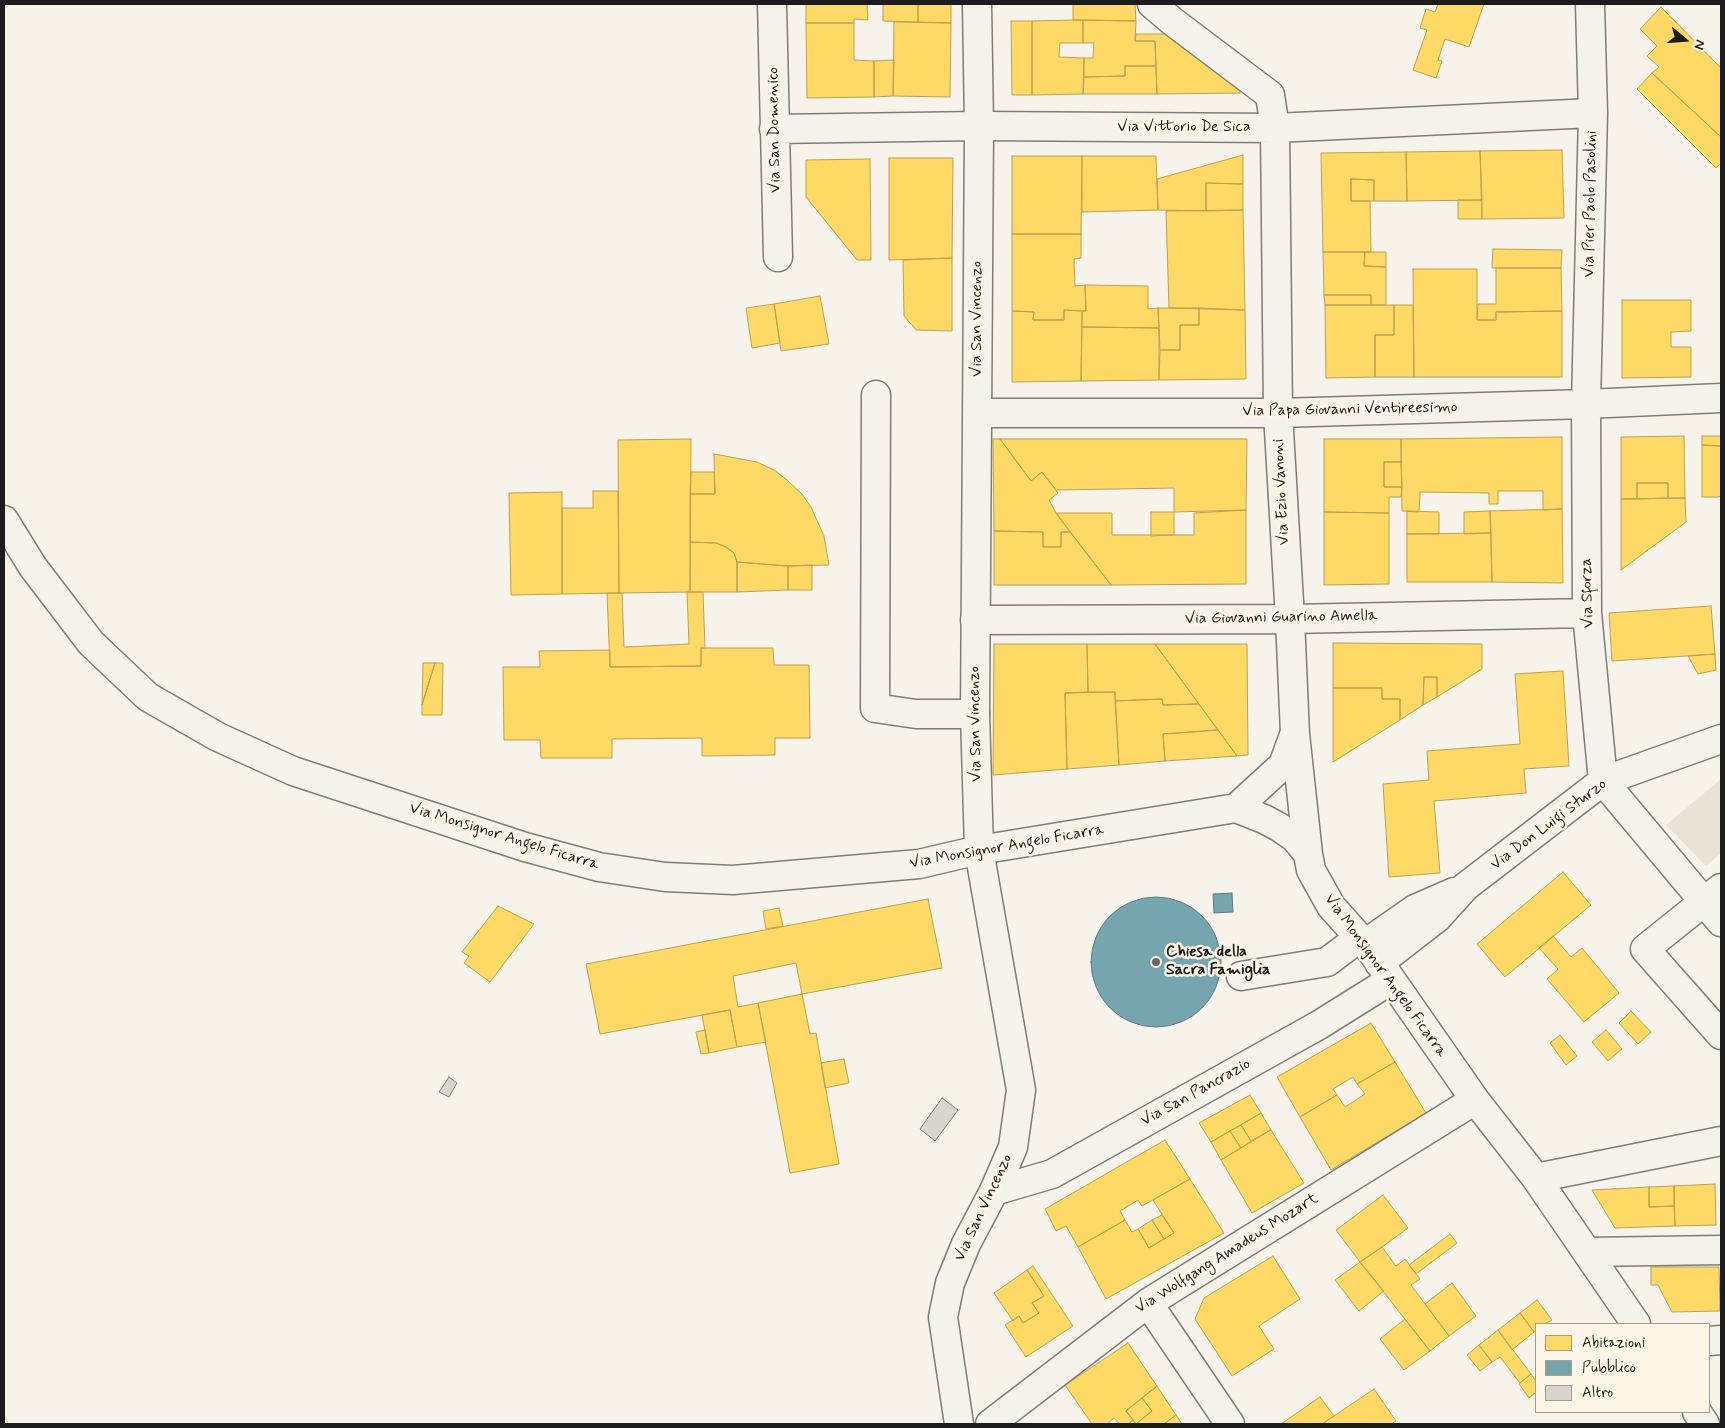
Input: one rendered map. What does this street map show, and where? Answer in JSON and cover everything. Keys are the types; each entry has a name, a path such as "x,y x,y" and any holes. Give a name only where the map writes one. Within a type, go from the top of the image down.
{"street":[{"name":"Via San Domenico","path":"772,4 778,257"},
{"name":"Via San Vincenzo","path":"959,1424 943,1317 950,1283 966,1244 994,1190 1013,1147 1021,1090 979,850 975,714 979,126 977,4"},
{"name":"Via Ezio Vanoni","path":"1152,4 1270,95 1275,128 1278,413 1290,619 1294,734 1308,854"},
{"name":"Via Pier Paolo Pasolini","path":"1586,404 1592,113 1590,4"},
{"name":"Via Vittorio De Sica","path":"774,129 979,126 1275,128 1592,113"},
{"path":"876,395 875,708 916,714 975,714"},
{"name":"Via Papa Giovanni Ventireesimo","path":"978,413 1278,413 1721,398"},
{"name":"Via Sforza","path":"1586,404 1587,613 1603,781"},
{"name":"Via Monsignor Angelo Ficarra","path":"4,520 33,567 91,643 148,697 218,736 293,771 525,847 599,867 665,877 733,880 919,864 979,850 1236,808 1279,827 1295,838 1308,854 1312,870 1331,906 1374,956 1475,1100 1536,1178 1635,1323"},
{"name":"Via Giovanni Guarino Amella","path":"975,620 1290,619 1587,613"},
{"path":"1236,808 1283,765 1294,734"},
{"name":"Via Don Luigi Sturzo","path":"1374,956 1415,909 1465,887 1603,781 1721,739"},
{"path":"1603,781 1715,904 1645,949 1721,1035"},
{"path":"1241,976 1374,956"},
{"name":"Via San Pancrazio","path":"994,1190 1052,1174 1319,1025 1374,956"},
{"name":"Via Wolfgang Amadeus Mozart","path":"990,1424 1148,1303 1475,1100"},
{"path":"1536,1178 1721,1141"},
{"path":"1587,1252 1721,1250"},
{"path":"1148,1303 1230,1424"},
{"path":"1697,1413 1705,1424"}],"shaded area":[{"path":"1721,779 1721,853 1706,866 1666,825"}],"building: Abitazioni":[{"path":"806,4 867,4 868,20 854,19 854,23 806,23"},
{"path":"883,4 918,4 918,22 883,21"},
{"path":"918,4 951,4 951,23 918,22"},
{"path":"1073,4 1135,4 1136,21 1073,20"},
{"path":"1438,4 1484,4 1469,47 1445,39 1438,60 1442,61 1436,78 1413,70 1427,30 1420,28 1426,9 1435,12"},
{"path":"1661,7 1721,68 1721,137 1652,73 1659,67 1647,56 1657,46 1640,29"},
{"path":"1083,20 1083,43 1060,43 1059,57 1084,58 1083,94 1032,95 1032,21"},
{"path":"1083,20 1136,21 1135,41 1155,41 1156,66 1125,66 1125,76 1084,77 1084,58 1093,58 1094,43 1083,43"},
{"path":"1011,21 1032,21 1032,95 1012,95"},
{"path":"894,22 951,23 950,97 893,96"},
{"path":"806,23 854,23 854,60 874,61 874,97 807,98"},
{"path":"1136,34 1174,34 1241,85 1240,93 1157,94 1155,41 1135,41"},
{"path":"894,60 893,96 874,97 874,61"},
{"path":"1125,66 1156,66 1157,94 1083,94 1084,77 1125,76"},
{"path":"1652,73 1721,137 1721,165 1716,168 1637,89"},
{"path":"1562,150 1564,218 1482,219 1480,151"},
{"path":"1480,151 1482,200 1407,201 1406,152"},
{"path":"1406,152 1407,201 1374,201 1374,180 1351,179 1351,201 1370,201 1371,252 1323,252 1321,153"},
{"path":"1243,155 1243,184 1206,183 1206,211 1158,210 1157,179"},
{"path":"1012,156 1082,156 1081,234 1012,234"},
{"path":"1082,156 1156,156 1158,210 1082,212"},
{"path":"889,158 953,158 952,258 889,260"},
{"path":"870,159 871,260 857,260 806,197 806,160"},
{"path":"1351,179 1374,180 1374,201 1351,201"},
{"path":"1206,183 1243,184 1243,210 1206,211"},
{"path":"1458,200 1482,200 1482,219 1458,219"},
{"path":"1243,210 1245,310 1169,308 1166,211"},
{"path":"1012,234 1081,234 1081,258 1074,259 1075,286 1085,285 1086,311 1064,310 1064,320 1033,320 1034,312 1012,311"},
{"path":"1493,249 1562,250 1561,268 1492,268"},
{"path":"1323,252 1365,252 1364,266 1386,267 1386,305 1371,305 1371,295 1324,295"},
{"path":"1365,252 1386,252 1386,267 1364,266"},
{"path":"952,258 952,331 916,330 904,316 903,260"},
{"path":"1496,268 1561,268 1562,311 1496,312 1496,320 1477,320 1478,304 1496,304"},
{"path":"1413,269 1477,269 1477,320 1496,320 1496,312 1562,311 1562,377 1414,377"},
{"path":"1085,285 1148,286 1148,309 1158,308 1159,328 1082,327 1082,311 1086,311"},
{"path":"1324,295 1371,295 1371,305 1325,305"},
{"path":"820,296 829,344 781,351 774,304"},
{"path":"1622,300 1691,300 1691,331 1671,332 1671,347 1691,347 1691,377 1622,378"},
{"path":"774,304 780,343 752,348 746,308"},
{"path":"1325,305 1394,305 1394,335 1375,335 1375,377 1326,378"},
{"path":"1394,305 1413,305 1414,377 1375,377 1375,335 1394,335"},
{"path":"1158,308 1199,308 1199,325 1180,325 1180,350 1160,350"},
{"path":"1199,308 1245,310 1246,379 1159,380 1160,350 1180,350 1180,325 1199,325"},
{"path":"1064,310 1082,311 1081,381 1012,382 1012,311 1034,312 1033,320 1064,320"},
{"path":"1082,327 1159,328 1159,380 1081,381"},
{"path":"1684,436 1685,498 1668,498 1668,483 1637,483 1637,499 1621,499 1621,437"},
{"path":"1702,436 1721,436 1721,446 1702,445"},
{"path":"1562,437 1562,509 1543,510 1543,491 1498,491 1498,504 1489,504 1489,493 1420,492 1419,512 1402,511 1401,439"},
{"path":"691,439 690,592 619,593 618,440"},
{"path":"993,439 1000,439 1031,481 1042,472 1058,493 1049,500 1070,532 1061,532 1061,547 1043,547 1043,532 994,531"},
{"path":"1000,439 1247,439 1246,510 1174,512 1174,488 1056,490 1042,472 1031,481"},
{"path":"1324,439 1401,439 1401,462 1384,462 1384,487 1402,487 1401,497 1389,497 1389,513 1324,512"},
{"path":"1702,445 1721,446 1721,495 1719,497 1702,497"},
{"path":"714,454 757,462 774,470 802,494 811,507 824,536 829,565 788,566 737,562 734,553 726,547 716,543 690,542 690,494 715,494"},
{"path":"1384,462 1401,462 1402,487 1384,487"},
{"path":"691,472 714,472 715,494 690,494"},
{"path":"1637,483 1668,483 1668,498 1637,499"},
{"path":"593,491 618,491 619,593 562,594 562,508 593,508"},
{"path":"562,492 562,594 511,595 509,493"},
{"path":"1685,498 1686,522 1621,570 1621,499"},
{"path":"1562,509 1563,583 1492,582 1490,511"},
{"path":"1246,510 1246,584 1111,585 1056,513 1112,513 1112,535 1194,535 1194,513"},
{"path":"1407,511 1439,512 1439,534 1407,534"},
{"path":"1490,511 1491,533 1464,534 1464,512"},
{"path":"1151,512 1174,512 1174,535 1151,536"},
{"path":"1324,512 1389,513 1389,584 1324,585"},
{"path":"994,531 1043,532 1043,547 1061,547 1061,532 1070,532 1111,585 994,585"},
{"path":"1491,533 1492,582 1407,582 1407,534"},
{"path":"690,542 716,543 734,553 737,562 737,592 690,592"},
{"path":"737,562 788,566 788,590 737,592"},
{"path":"812,565 812,590 788,590 788,566"},
{"path":"687,592 703,592 705,648 701,648 701,666 610,667 607,593 622,593 624,647 689,644"},
{"path":"1711,606 1715,654 1612,661 1609,613"},
{"path":"1333,643 1482,644 1482,669 1437,697 1437,677 1424,677 1423,705 1400,720 1400,699 1382,699 1382,688 1333,688"},
{"path":"994,644 1087,644 1088,692 1065,693 1067,769 993,775"},
{"path":"1087,644 1155,644 1199,704 1163,705 1162,699 1115,701 1115,692 1088,692"},
{"path":"1155,644 1247,644 1248,755 1237,756"},
{"path":"701,648 773,648 774,665 809,665 810,738 775,738 775,755 702,756 702,738 612,739 612,758 541,758 540,740 504,740 503,667 540,667 539,651 610,650 610,667 701,666"},
{"path":"1715,654 1716,670 1698,674 1688,656"},
{"path":"423,663 435,663 422,705"},
{"path":"435,663 443,663 442,715 422,715 422,705"},
{"path":"1563,671 1569,766 1524,769 1526,793 1434,801 1440,873 1389,877 1383,784 1429,780 1427,751 1520,744 1515,674"},
{"path":"1424,677 1437,677 1437,697 1423,705"},
{"path":"1333,688 1382,688 1382,699 1400,699 1400,720 1333,762"},
{"path":"1115,692 1119,765 1067,769 1065,693"},
{"path":"1162,699 1163,705 1199,704 1218,730 1163,734 1165,761 1119,765 1115,701"},
{"path":"1218,730 1237,756 1165,761 1163,734"},
{"path":"1563,872 1591,905 1505,977 1477,944"},
{"path":"928,899 942,968 802,994 796,963 733,976 738,1007 758,1003 766,1042 737,1047 730,1010 600,1034 586,964"},
{"path":"498,906 534,924 490,982 464,963 469,956 462,952"},
{"path":"779,908 783,926 766,929 763,911"},
{"path":"1553,936 1571,957 1582,948 1619,993 1584,1022 1547,979 1558,969 1539,948"},
{"path":"802,994 810,1034 816,1033 839,1164 790,1173 758,1003"},
{"path":"730,1010 737,1047 709,1053 702,1015"},
{"path":"1631,1011 1651,1032 1638,1044 1619,1023"},
{"path":"1371,1023 1395,1062 1357,1084 1353,1077 1333,1089 1337,1095 1300,1117 1277,1077"},
{"path":"705,1030 709,1053 701,1054 696,1032"},
{"path":"1606,1030 1622,1049 1608,1061 1592,1042"},
{"path":"1560,1035 1577,1056 1566,1065 1550,1043"},
{"path":"844,1059 849,1083 825,1088 821,1063"},
{"path":"1395,1062 1426,1113 1331,1170 1300,1117 1337,1095 1345,1107 1365,1094 1357,1084"},
{"path":"1250,1095 1261,1113 1211,1142 1199,1123"},
{"path":"1261,1113 1271,1130 1251,1141 1241,1125"},
{"path":"1241,1125 1251,1141 1241,1148 1230,1131"},
{"path":"1271,1130 1304,1183 1252,1213 1221,1160"},
{"path":"1230,1131 1241,1148 1221,1160 1211,1142"},
{"path":"1165,1140 1190,1179 1142,1206 1138,1200 1120,1211 1125,1220 1078,1247 1066,1226 1056,1231 1045,1209"},
{"path":"1190,1179 1224,1233 1106,1299 1078,1247 1125,1220 1132,1232 1138,1229 1149,1248 1174,1233 1153,1200"},
{"path":"1715,1184 1716,1225 1675,1226 1674,1186"},
{"path":"1674,1186 1674,1206 1649,1207 1649,1187"},
{"path":"1649,1187 1649,1207 1674,1206 1675,1226 1615,1228 1592,1190"},
{"path":"1383,1195 1408,1228 1360,1262 1336,1230"},
{"path":"1162,1215 1174,1233 1164,1239 1152,1220"},
{"path":"1152,1220 1164,1239 1149,1248 1138,1229"},
{"path":"1450,1234 1457,1243 1416,1274 1409,1265"},
{"path":"1382,1247 1396,1266 1405,1259 1420,1279 1411,1285 1449,1336 1430,1351 1360,1262"},
{"path":"1273,1256 1300,1299 1259,1326 1274,1349 1232,1376 1195,1319 1204,1298"},
{"path":"1360,1262 1384,1291 1359,1311 1335,1280"},
{"path":"1033,1266 1073,1326 1026,1357 1005,1325 1019,1316 1023,1323 1039,1313 1032,1303 1044,1296 1027,1270"},
{"path":"1651,1267 1719,1267 1720,1311 1672,1312 1658,1285 1651,1285"},
{"path":"1027,1270 1044,1296 1032,1303 1039,1313 1023,1323 1019,1316 1013,1321 994,1293"},
{"path":"1452,1283 1476,1316 1449,1336 1425,1304"},
{"path":"1537,1300 1552,1320 1547,1323 1535,1323 1534,1332 1520,1313"},
{"path":"1520,1313 1534,1332 1512,1350 1498,1330"},
{"path":"1405,1319 1430,1351 1404,1370 1380,1339"},
{"path":"1498,1330 1531,1374 1520,1383 1500,1357 1492,1362 1479,1345"},
{"path":"1128,1343 1157,1386 1126,1411 1133,1420 1128,1424 1119,1424 1114,1418 1107,1424 1092,1424 1065,1385"},
{"path":"1479,1345 1492,1362 1480,1371 1467,1355"},
{"path":"1531,1374 1535,1380 1535,1393 1529,1398 1519,1384"},
{"path":"1157,1386 1176,1415 1164,1424 1136,1424 1152,1411 1142,1398"},
{"path":"1374,1389 1396,1421 1391,1424 1322,1424"},
{"path":"1320,1397 1334,1416 1322,1424 1281,1424"},
{"path":"1142,1398 1152,1411 1136,1424 1126,1411"},
{"path":"1176,1415 1182,1424 1164,1424"},
{"path":"1133,1420 1136,1424 1128,1424"}],"building: Pubblico":[{"path":"1232,893 1233,912 1214,913 1213,894"},
{"name":"Chiesa della Sacra Famiglia","path":"1156,897 1169,898 1181,902 1202,916 1216,937 1220,949 1220,975 1216,987 1202,1008 1181,1022 1169,1026 1156,1027 1143,1026 1131,1022 1110,1008 1096,987 1092,975 1091,962 1092,949 1096,937 1110,916 1131,902 1143,898"}],"building: Altro":[{"path":"449,1077 457,1083 449,1097 439,1092"},
{"path":"942,1098 958,1110 935,1141 920,1129"}],"place":[{"name":"Chiesa della Sacra Famiglia","path":"1156,962"}]}
